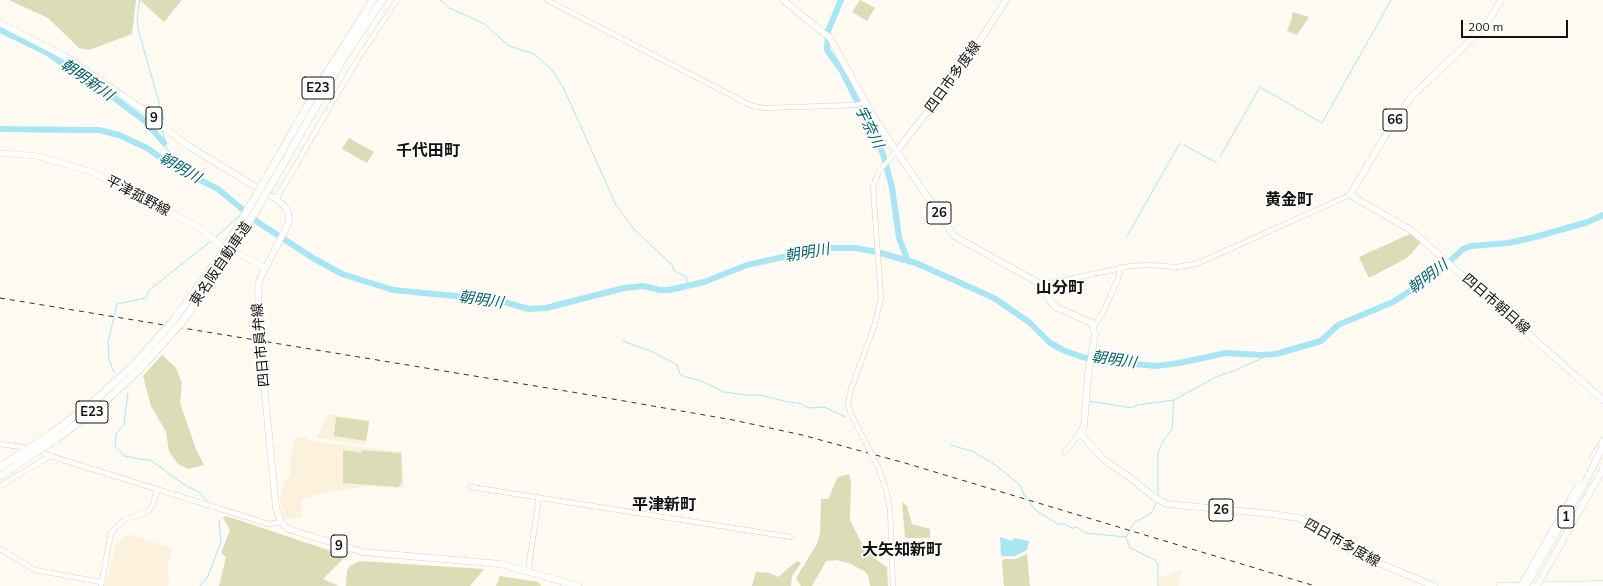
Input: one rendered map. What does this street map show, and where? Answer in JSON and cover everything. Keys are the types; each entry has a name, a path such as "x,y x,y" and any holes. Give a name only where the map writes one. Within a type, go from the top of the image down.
{"highway":[{"name":"東名阪自動車道","path":"0,476 56,439 99,407 139,370 182,322 224,257 379,1"},
{"name":"東名阪自動車道","path":"0,467 56,430 93,402 133,366 174,320 224,257"}],"main road":[{"name":"26","path":"783,0 828,36 844,61 862,104 897,151 954,236 1041,285 1051,302 1056,307 1090,321 1094,326"},
{"name":"四日市多度線","path":"897,151 981,39 1006,0"},
{"name":"66","path":"1350,195 1391,126 1411,97 1476,35 1491,17 1501,0"},
{"name":"四日市員弁線","path":"0,23 64,56 148,113 158,123 190,147 276,199 288,212 289,222 267,266 258,288 260,340 276,508 281,522"},
{"name":"平津菰野線","path":"0,153 37,156 83,168 198,227 216,241 267,266"},
{"name":"四日市朝日線","path":"1350,195 1414,232 1603,400"},
{"path":"1080,433 1084,426 1088,372 1095,335 1094,326"},
{"name":"四日市多度線","path":"1080,433 1103,459 1128,476 1155,498 1166,504 1299,518 1357,554 1434,586"},
{"name":"1","path":"1521,586 1603,441"},
{"name":"1","path":"1526,586 1587,479 1603,446"},
{"name":"1","path":"1537,586 1603,469"},
{"name":"9","path":"281,522 288,529 362,552 501,564 578,586"},
{"path":"1500,586 1603,584"}],"street":[{"path":"276,199 354,66 397,0"},
{"path":"547,0 752,106 765,108 862,104"},
{"path":"893,586 890,510 885,486 878,467 851,414 848,405 850,392 880,307 880,272 873,187 875,178 884,164 897,151"},
{"path":"1041,285 1121,267 1149,264 1176,267 1196,264 1350,195"},
{"path":"1094,326 1103,312 1118,279 1121,267"},
{"path":"1065,452 1080,433"},
{"path":"0,444 22,447"},
{"path":"44,454 269,524 281,522"},
{"path":"0,486 50,456"},
{"path":"470,487 791,537"},
{"path":"0,549 35,570 101,584 111,533 123,520 146,512 153,505 157,489"},
{"path":"528,571 539,497"}],"shaded area":[{"path":"328,414 370,421 366,445 316,437"},
{"path":"307,437 310,441 402,452 404,489 366,486 323,493 301,499 302,517 283,519 280,496 285,481 290,475 290,461 295,438"},
{"path":"128,534 169,547 172,551 167,569 170,580 168,586 104,586 116,545 119,544 121,538"},
{"path":"1181,570 1178,586 1159,586 1160,578"}],"green space":[{"path":"9,0 136,0 132,34 89,50 79,48 48,18"},
{"path":"140,0 182,0 164,22"},
{"path":"860,0 875,8 867,21 852,12"},
{"path":"1292,12 1309,17 1297,35 1287,31 1292,18"},
{"path":"349,138 374,152 367,163 342,149"},
{"path":"1412,233 1421,242 1412,253 1405,259 1369,278 1359,257"},
{"path":"162,355 176,368 182,383 180,403 196,449 204,465 188,469 178,464 169,451 166,432 151,406 143,376"},
{"path":"336,417 369,421 366,441 334,436"},
{"path":"343,450 361,453 362,450 401,453 402,482 398,487 343,483"},
{"path":"849,474 851,482 850,520 861,542 874,558 887,567 888,586 870,586 868,575 864,571 849,563 836,560 826,561 812,586 801,586 796,578 817,544 820,533 821,499 828,499 838,477"},
{"path":"902,502 907,506 912,524 930,529 930,538 905,538"},
{"path":"226,516 346,556 323,579 339,586 219,586 226,557 221,553 230,530 223,518"},
{"path":"1027,554 1030,586 1004,586 1002,562 1004,559 1016,559"},
{"path":"360,561 484,569 470,586 346,586 347,571 350,566"},
{"path":"797,561 801,563 792,576 791,586 752,586 756,572 770,573 778,577"},
{"path":"500,576 539,582 541,586 496,586"}],"water":[{"path":"1000,537 1012,541 1014,538 1029,541 1027,550 1015,556 1003,556 1001,555"}],"waterway":[{"path":"140,0 137,17 138,29 164,120"},
{"path":"440,0 449,8 483,23 509,46 534,54 552,70 564,89 616,205 633,228 673,266 673,270 686,277 688,286"},
{"name":"宇奈川","path":"841,0 828,31 827,50 842,71 883,154 892,187 899,238 908,261"},
{"path":"1220,157 1260,87 1322,123 1391,0"},
{"name":"朝明新川","path":"0,30 48,53 79,76 113,97 145,121 164,143"},
{"name":"朝明川","path":"0,129 99,130 119,135 147,148 174,167 218,189 259,223 313,258 342,274 393,290 497,300 529,309 546,308 624,288 643,286 660,290 669,290 704,282 747,265 831,248 855,248 877,252 916,263 994,298 1029,322 1050,343 1063,350 1082,357 1102,361 1156,366 1179,363 1226,353 1262,355 1276,354 1321,341 1338,325 1393,302 1436,274 1463,249 1471,246 1509,243 1535,237 1588,222 1603,215"},
{"path":"162,130 165,140 164,143 178,169"},
{"path":"1127,236 1180,143"},
{"path":"1184,145 1217,163"},
{"path":"215,238 242,213"},
{"path":"114,372 109,360 108,342 117,304 146,298 149,290 211,241"},
{"path":"622,341 651,351 677,365 680,374 683,376 701,381 724,392 760,395 788,402 799,403 809,408 824,407 846,417"},
{"path":"1158,496 1158,452 1163,441 1172,429 1174,400 1216,377 1236,370 1271,354"},
{"path":"128,393 124,425 116,434 115,446 124,456 152,461 183,484 199,492 207,502"},
{"path":"1089,401 1132,408 1137,405 1174,400"},
{"path":"950,445 972,451 997,466 1021,486 1023,493 1035,510 1058,524 1064,524 1072,528 1077,527 1085,533 1126,537"},
{"path":"1157,502 1151,513 1134,523 1126,537 1130,548 1155,560 1158,564 1158,586"},
{"path":"200,586 208,576 221,542 219,521"}],"railway":[{"path":"0,298 584,394 733,420 802,435 905,463 1315,586"}],"district":[{"name":"千代田町","path":"428,151"},
{"name":"黄金町","path":"1289,200"},
{"name":"山分町","path":"1060,288"},
{"name":"平津新町","path":"664,505"},
{"name":"大矢知新町","path":"902,550"}]}
